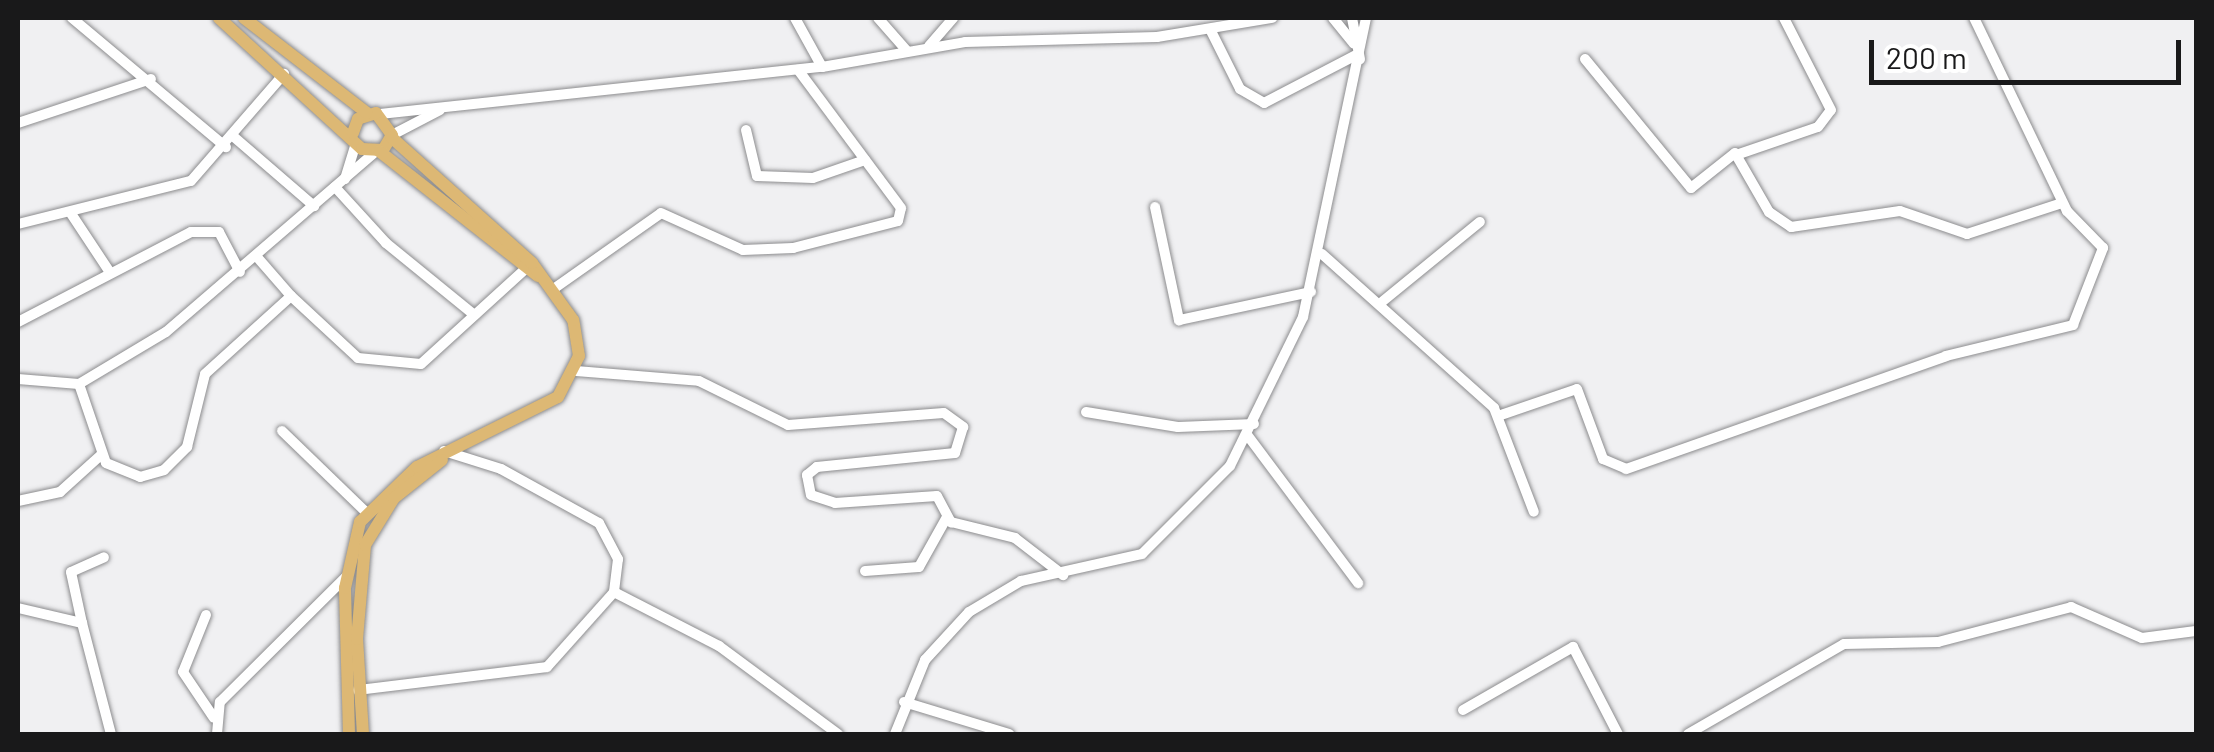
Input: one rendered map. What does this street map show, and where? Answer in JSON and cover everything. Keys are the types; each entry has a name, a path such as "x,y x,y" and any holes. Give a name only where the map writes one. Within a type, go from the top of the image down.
{"main road":[{"path":"220,18 355,138 532,270"},
{"path":"244,18 374,114 392,137 552,290 577,334 576,372 540,410 450,451 366,512 346,576 349,734"},
{"path":"355,138 374,114"},
{"path":"377,152 392,137"},
{"path":"363,734 358,690 365,545 394,498 450,451"}],"street":[{"path":"72,18 314,206"},
{"path":"795,18 822,67"},
{"path":"878,18 907,51"},
{"path":"929,46 953,18"},
{"path":"374,114 798,70 929,46 1211,31 1234,22 1272,18"},
{"path":"1334,18 1359,56"},
{"path":"1352,18 1359,56"},
{"path":"896,734 904,702 925,660 969,612 1021,581 1120,564 1158,544 1251,430 1310,292 1322,254 1366,18"},
{"path":"1585,59 1694,190 1738,154 1818,127 1831,110 1784,18"},
{"path":"1498,416 1577,389 1603,459 1626,469 1946,356 2068,328 2103,248 2062,203 1974,18"},
{"path":"1211,31 1240,89 1264,104 1359,56"},
{"path":"552,290 661,213 743,250 891,227 901,208 798,70"},
{"path":"18,224 181,186 230,142 284,74"},
{"path":"18,122 150,79"},
{"path":"392,137 441,110"},
{"path":"746,130 758,176 813,178 865,160"},
{"path":"345,179 355,138"},
{"path":"18,379 80,384 240,272 377,152"},
{"path":"1738,154 1769,212 1791,227 1900,212 1967,234 2062,203"},
{"path":"335,187 473,314"},
{"path":"1154,207 1180,320 1310,292"},
{"path":"70,212 109,270"},
{"path":"1384,301 1480,222"},
{"path":"18,322 168,237 213,229 240,272"},
{"path":"1322,254 1384,301 1498,416 1534,512"},
{"path":"257,257 340,345 374,364 434,360 473,314 532,270"},
{"path":"80,384 101,455 140,477 172,464 187,447 206,374 291,296"},
{"path":"576,372 700,381 788,424 944,413 963,427 956,454 817,467 806,482 824,502 937,496 948,503 947,517 919,567 864,571"},
{"path":"1086,412 1178,427 1251,430"},
{"path":"1251,430 1358,582"},
{"path":"282,431 366,512"},
{"path":"358,690 546,667 614,592 616,546 600,524 502,470 450,451"},
{"path":"18,500 60,492 101,455"},
{"path":"947,517 1015,538 1063,575"},
{"path":"104,557 71,572 111,734"},
{"path":"214,718 346,576"},
{"path":"614,592 720,646 838,734"},
{"path":"1688,734 1844,644 1968,637 2071,607 2142,638 2196,632"},
{"path":"18,608 82,623"},
{"path":"206,615 184,672 214,718 217,734"},
{"path":"1463,710 1573,646 1618,734"},
{"path":"904,702 1009,734"}]}
